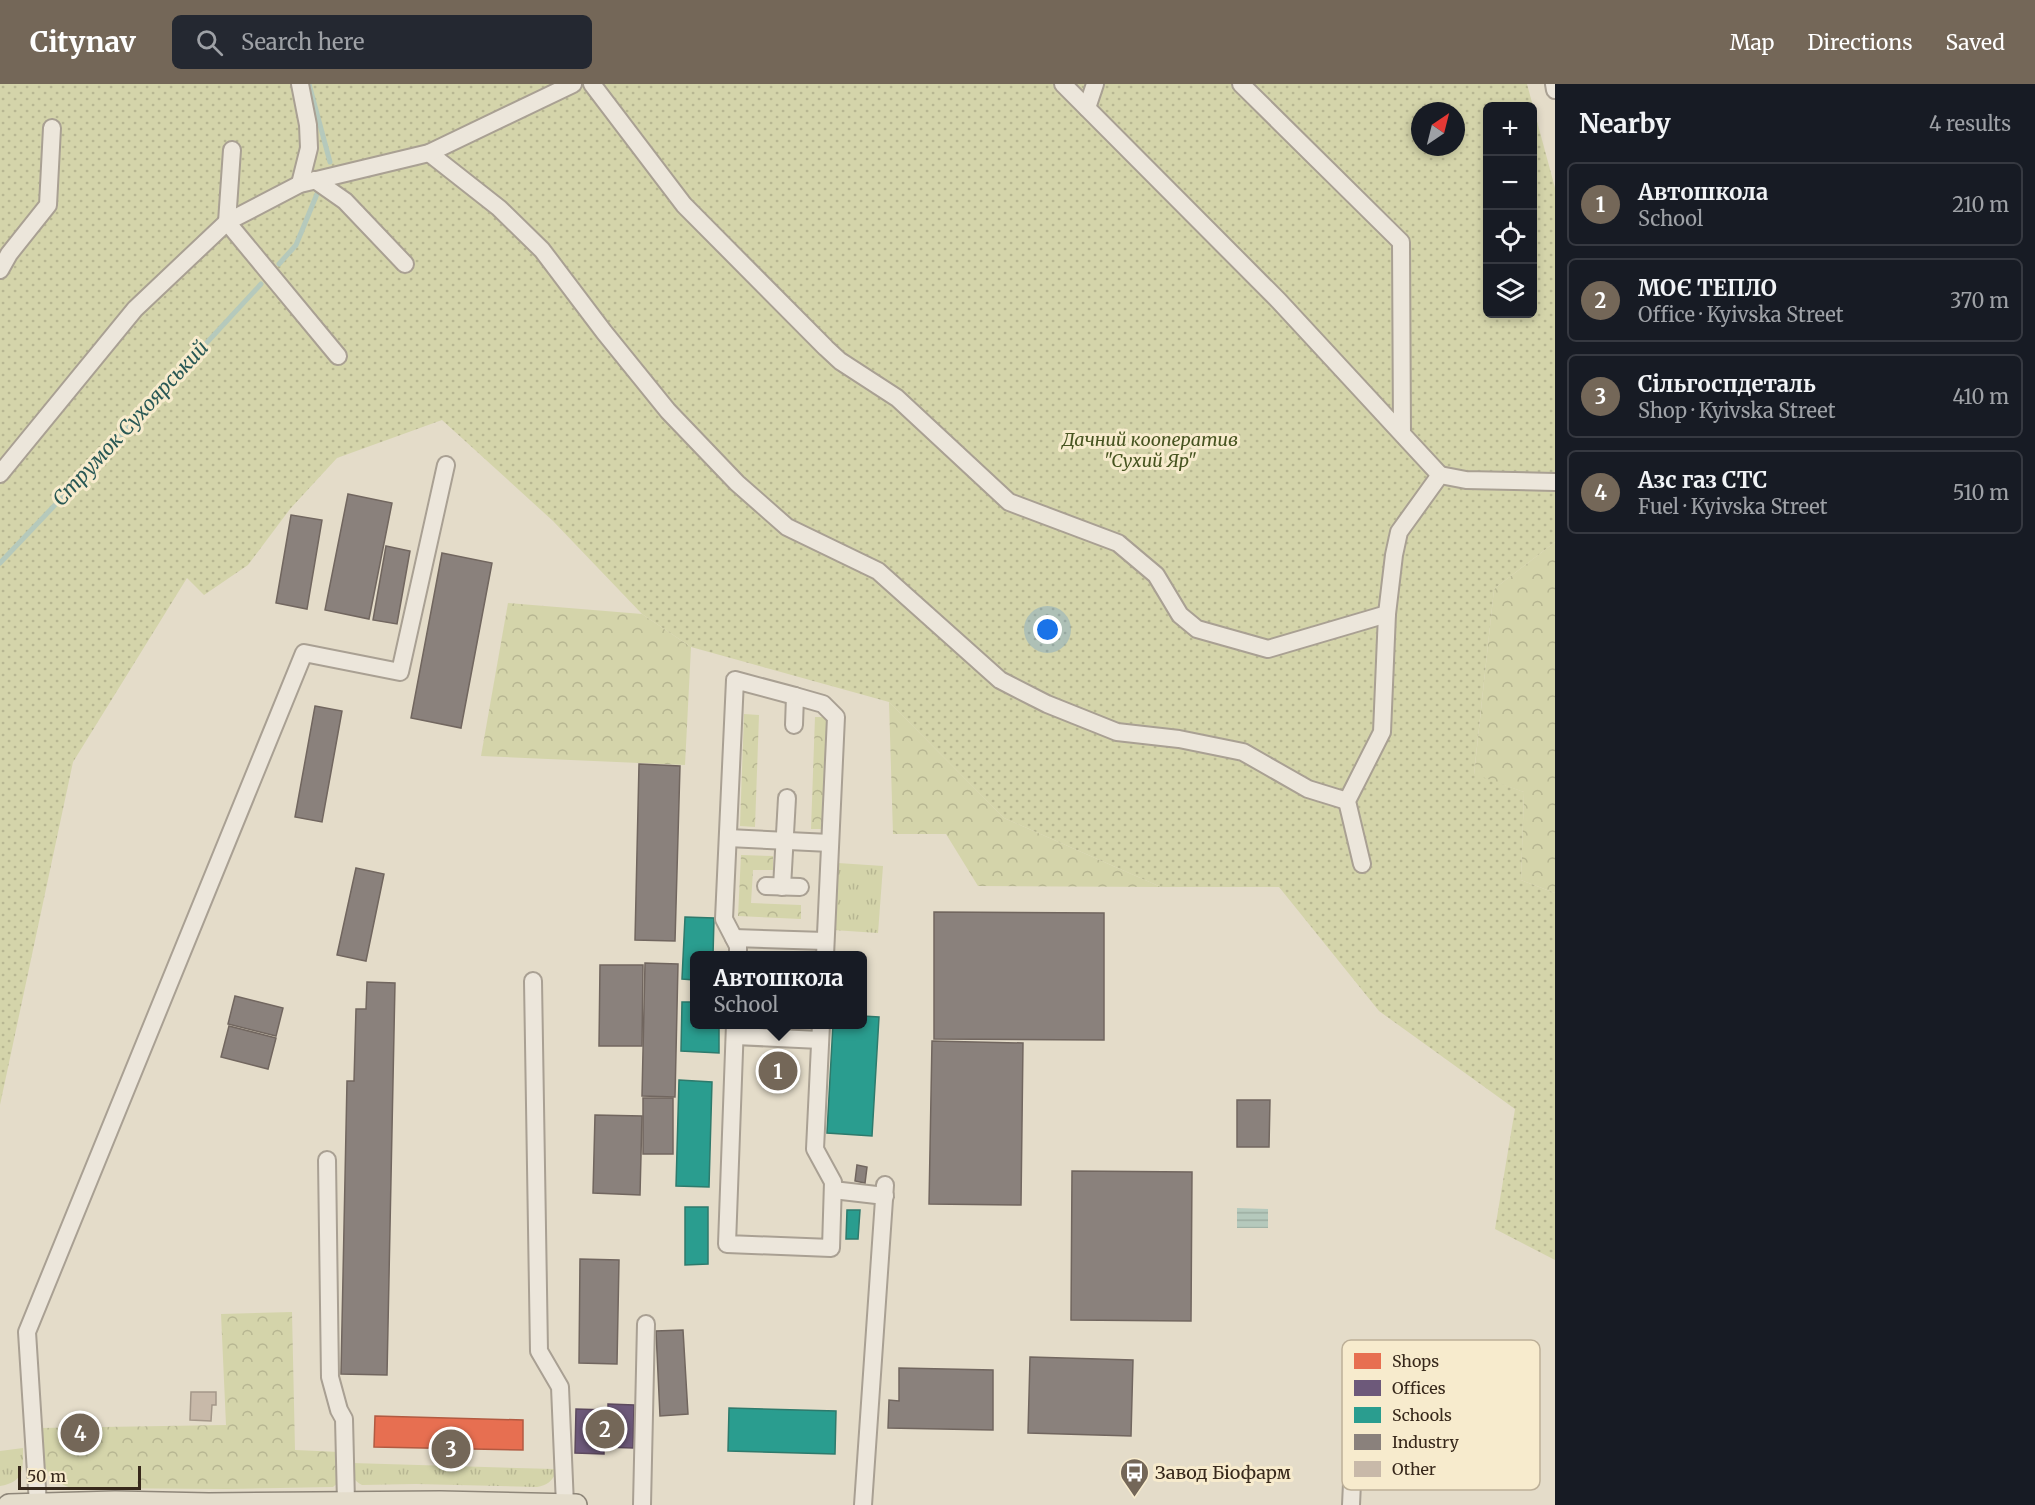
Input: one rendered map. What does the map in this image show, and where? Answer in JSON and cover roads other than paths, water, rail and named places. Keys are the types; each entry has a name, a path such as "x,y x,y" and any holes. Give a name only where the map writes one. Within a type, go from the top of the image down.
{"main road":[{"path":"9,1505 346,1502 576,1505"}],"street":[{"path":"300,84 308,125 307,182"},
{"path":"0,474 135,309 227,222 307,182 429,153 573,84"},
{"path":"592,84 684,205 840,361 897,398 1009,502 1118,543 1156,575 1180,615 1197,629 1268,649 1387,614"},
{"path":"1063,84 1279,301 1440,475 1466,480 1555,482"},
{"path":"1087,108 1095,84"},
{"path":"1241,84 1401,242 1402,433"},
{"path":"1554,84 1555,90"},
{"path":"0,270 9,254 48,205 52,128"},
{"path":"232,150 227,222 338,356"},
{"path":"429,153 499,208 542,250 604,333 668,411 737,483 787,527 878,571 1000,680 1047,704 1117,732 1179,739 1244,752 1308,789 1347,801"},
{"path":"307,182 345,201 405,264"},
{"path":"38,1504 27,1332 304,653 400,672 446,465"},
{"path":"1362,864 1347,801 1382,732 1387,614 1394,555 1399,532 1440,475"},
{"path":"734,938 825,948 836,717 823,704 735,680 724,920 738,946 738,951"},
{"path":"794,725 795,696"},
{"path":"787,798 784,841 774,886 800,887"},
{"path":"728,838 830,843"},
{"path":"533,981 539,1351 560,1387 565,1505"},
{"path":"735,1030 821,1032 815,1149 833,1182 831,1248 727,1244 735,1030"},
{"path":"327,1160 330,1377 339,1410 344,1419 346,1502"},
{"path":"833,1190 885,1190 863,1505"},
{"path":"642,1505 646,1324"},
{"path":"1352,1505 1353,1490"}],"waterway":[{"name":"Струмок Сухоярський","path":"309,84 330,162"},
{"name":"Струмок Сухоярський","path":"279,264 296,245 317,194"},
{"name":"Струмок Сухоярський","path":"0,563 261,284"}],"place":[{"name":"Автошкола","path":"778,1071"},
{"name":"МОЄ ТЕПЛО","path":"605,1429"},
{"name":"Азс газ СТС","path":"80,1433"},
{"name":"Сільгоспдеталь","path":"451,1449"},
{"name":"Завод Біофарм","path":"1134,1498"}],"park label":[{"name":"Дачний кооператив \"Сухий Яр\"","path":"1150,449"}]}
